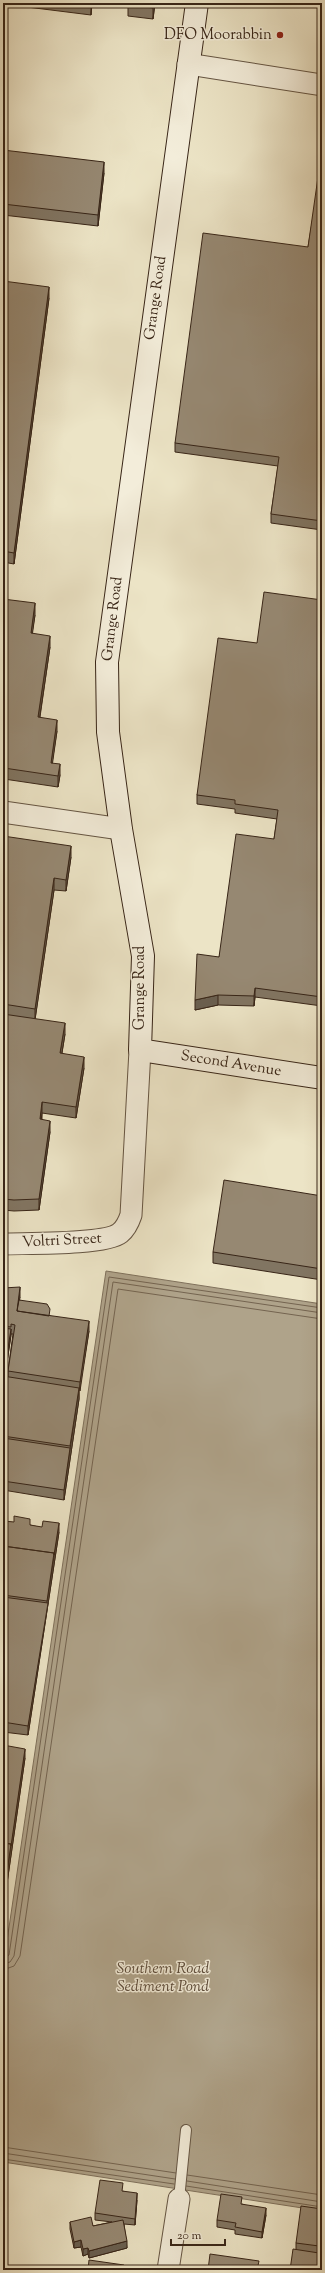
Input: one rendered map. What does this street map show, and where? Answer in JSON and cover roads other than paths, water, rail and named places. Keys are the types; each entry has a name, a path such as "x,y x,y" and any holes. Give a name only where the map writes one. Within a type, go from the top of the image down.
{"main road":[{"name":"Grange Road","path":"140,1050 143,956 121,829 108,732 107,662 197,3"},
{"name":"Second Avenue","path":"140,1050 322,1078"}],"street":[{"path":"188,64 322,85"},
{"path":"3,812 121,829"},
{"name":"Grange Road","path":"120,1233 131,1215 140,1050"},
{"name":"Voltri Street","path":"3,1244 104,1240 120,1233"},
{"path":"168,2270 179,2199"}],"lane":[{"path":"179,2199 186,2130"}],"water":[{"name":"Southern Road Sediment Pond","path":"106,1271 322,1304 322,2211 3,2162 3,1968"}],"place":[{"name":"DFO Moorabbin","path":"280,35"}]}
